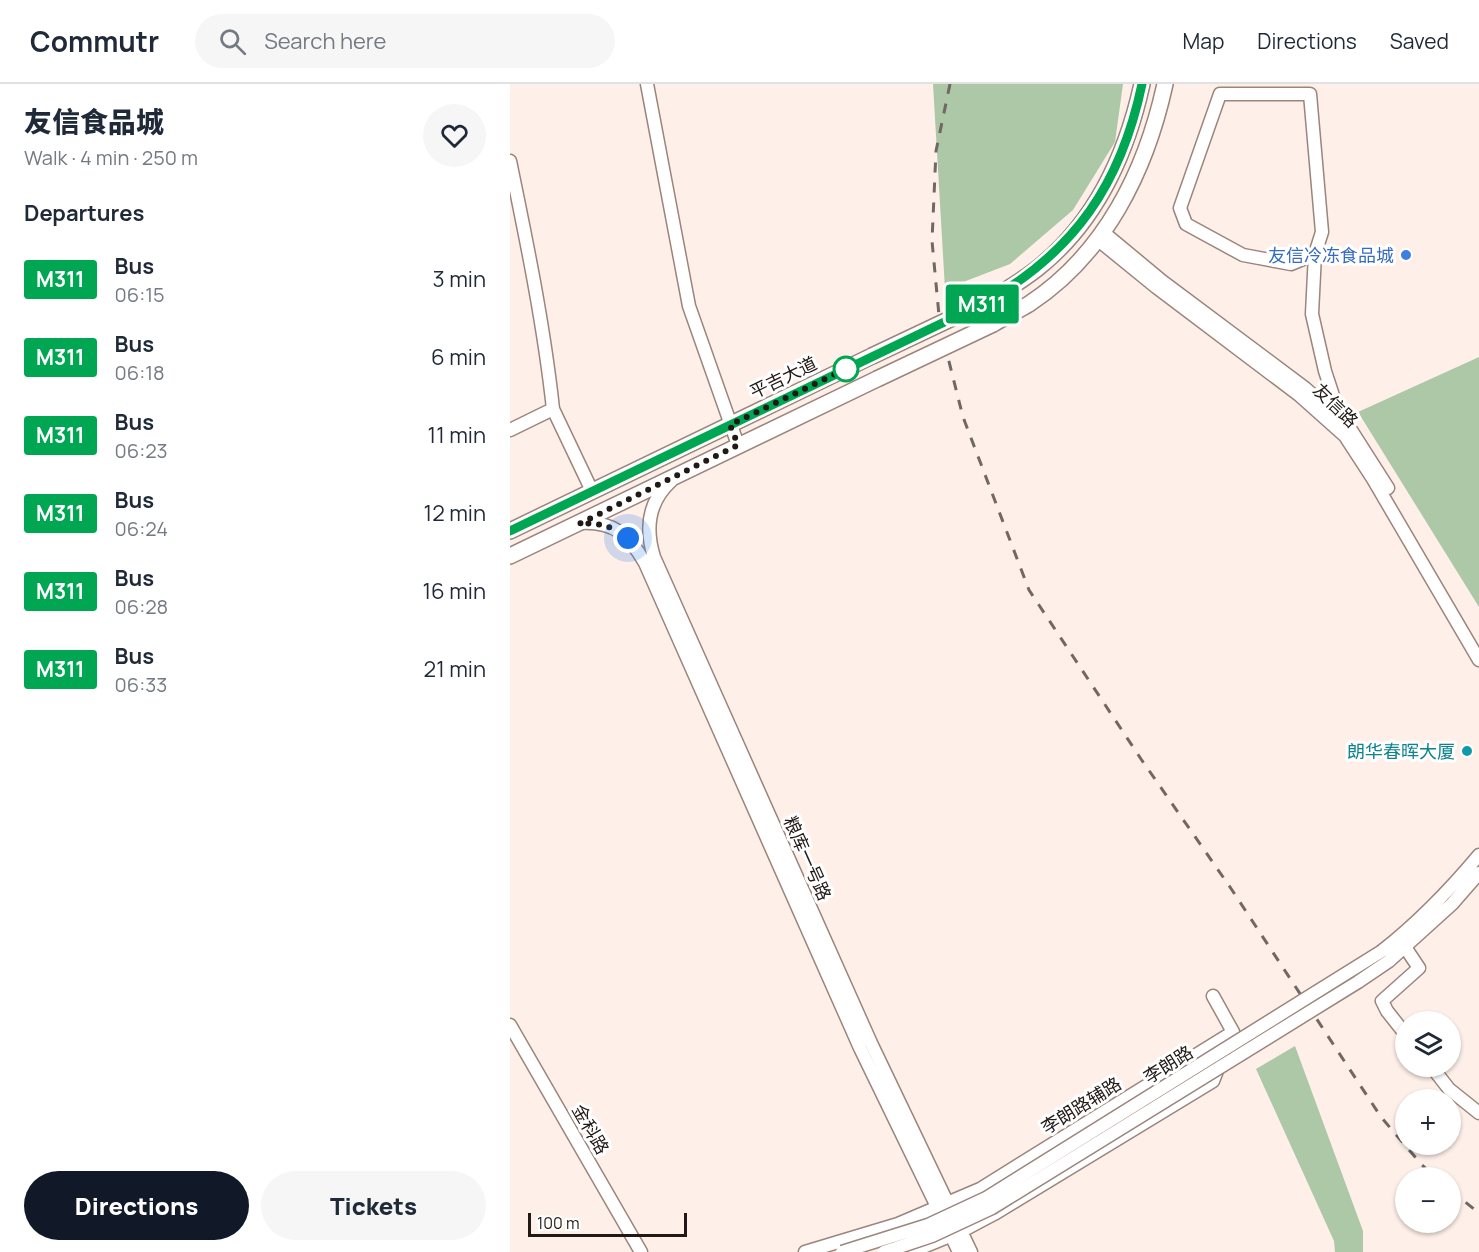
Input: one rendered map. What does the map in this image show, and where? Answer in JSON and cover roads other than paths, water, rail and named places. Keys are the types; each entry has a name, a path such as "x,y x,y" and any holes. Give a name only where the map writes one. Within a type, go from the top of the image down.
{"main road":[{"name":"平吉大道","path":"510,531 986,302 1016,284 1044,263 1090,213 1122,151 1135,114 1142,84"},
{"path":"510,556 993,324 1029,303 1059,280 1100,236 1126,196 1157,120 1165,84"}],"street":[{"path":"647,84 689,306 738,445"},
{"path":"1315,254 1291,264 1243,255 1186,224 1180,208 1220,94 1310,94 1322,232 1315,254 1312,314 1325,371 1342,421"},
{"path":"510,161 524,228 553,409 592,491"},
{"name":"友信路","path":"1100,236 1305,388 1351,430 1379,473 1479,644"},
{"name":"友信路","path":"1100,236 1165,294 1299,395 1345,436 1373,479 1479,660"},
{"path":"510,430 553,409"},
{"name":"粮库一号路","path":"675,477 655,500 650,514 648,529 654,557 944,1206 957,1233 971,1252"},
{"name":"粮库一号路","path":"579,524 598,524 615,529 628,538 645,562 860,1048 944,1206"},
{"name":"李朗路","path":"884,1252 932,1236 992,1208 1358,982 1444,897 1479,855"},
{"name":"李朗路","path":"842,1252 928,1225 986,1198 1385,956 1406,947 1452,904 1479,873"},
{"path":"1395,1021 1382,1001 1419,968 1406,947"},
{"path":"911,1252 957,1233 994,1214 1214,1081 1233,1032 1213,996"},
{"name":"金科路","path":"510,1025 641,1252"},
{"name":"李朗路辅路","path":"805,1252 898,1224 980,1189 1233,1032"},
{"path":"1440,1077 1449,1089 1479,1113"},
{"name":"粮库一号路","path":"957,1233 959,1252"}],"railway":[{"path":"950,84 936,151 932,241 940,326 963,417 1029,590 1141,759 1230,887 1381,1117 1424,1167"},
{"path":"1461,1199 1479,1213"}],"place":[{"name":"友信冷冻食品城","path":"1406,255"},
{"name":"朗华春晖大厦","path":"1467,751"}]}
